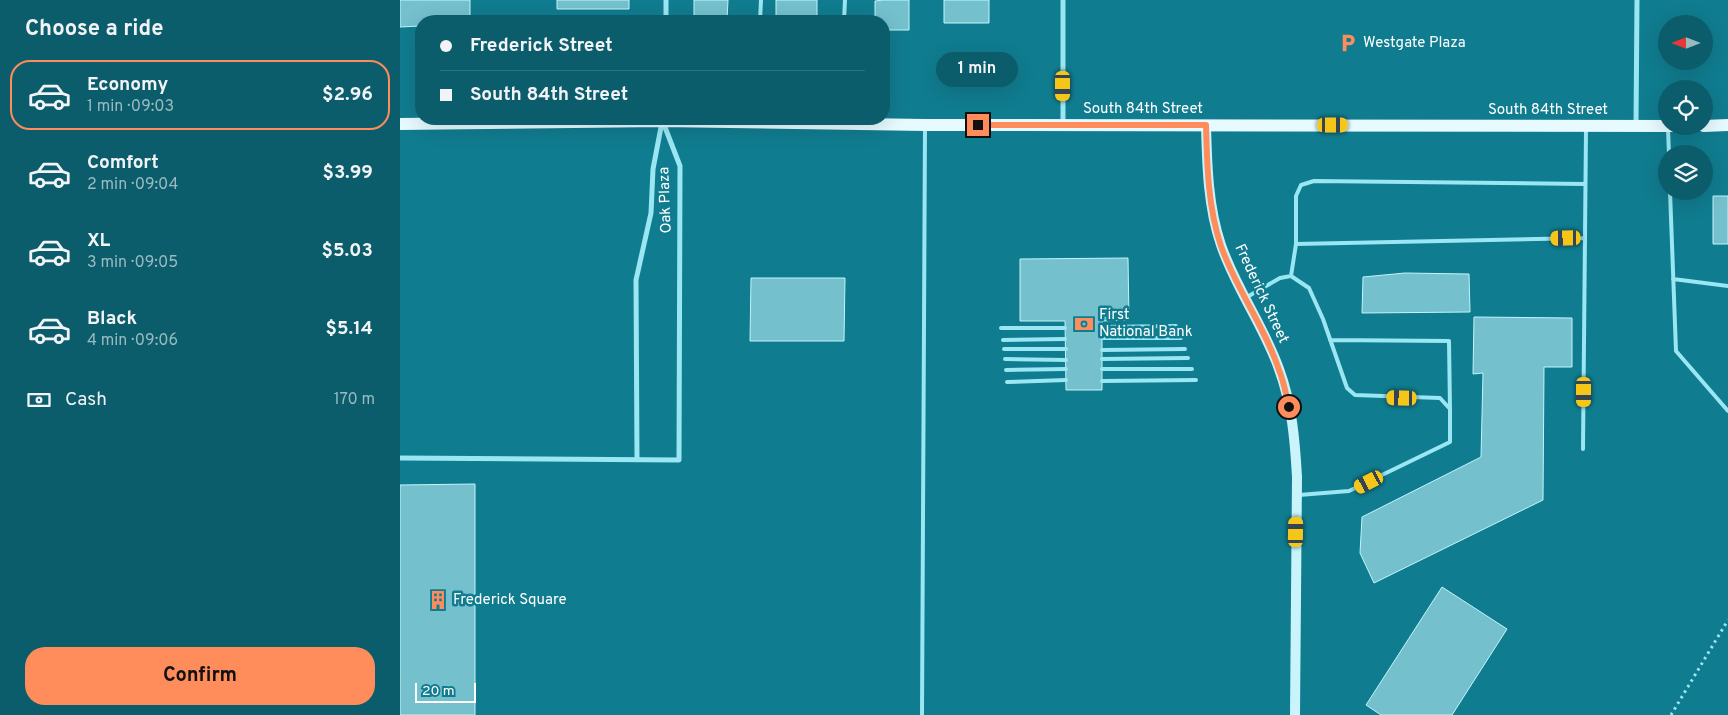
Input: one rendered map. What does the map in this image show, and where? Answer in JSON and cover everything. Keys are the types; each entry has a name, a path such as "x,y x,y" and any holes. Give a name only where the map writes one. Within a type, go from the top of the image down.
{"main road":[{"name":"South 84th Street","path":"890,123 925,125 1658,126"},
{"name":"South 84th Street","path":"400,124 415,124"},
{"name":"Frederick Street","path":"1206,125 1208,168 1214,214 1221,244 1232,273 1279,370 1289,407 1296,445 1295,715"},
{"path":"1713,126 1728,125"}],"street":[{"path":"666,0 666,15"},
{"path":"1063,0 1063,125"},
{"path":"1636,127 1637,0"},
{"name":"Oak Plaza","path":"637,459 636,280 651,213 653,169 661,125"},
{"name":"Oak Plaza","path":"400,458 679,460 680,166 664,125"}],"lane":[{"path":"760,0 760,15"},
{"path":"844,15 845,0"},
{"path":"922,715 925,125"},
{"path":"1583,449 1586,127"},
{"path":"1291,276 1296,244 1296,196 1301,185 1314,181 1585,184"},
{"path":"1670,200 1676,351 1728,411"},
{"path":"1296,244 1585,238"},
{"path":"1245,298 1280,278 1291,276 1309,288 1348,388 1355,395 1440,398 1450,409"},
{"path":"1673,279 1728,286"},
{"path":"1102,327 1176,326"},
{"path":"1001,328 1065,328"},
{"path":"1102,338 1181,338"},
{"path":"1002,340 1065,339"},
{"path":"1297,495 1350,491 1450,442 1449,341 1330,340"},
{"path":"1004,349 1066,349"},
{"path":"1102,350 1185,349"},
{"path":"1102,359 1188,358"},
{"path":"1005,359 1066,360"},
{"path":"1006,370 1066,369"},
{"path":"1102,369 1192,369"},
{"path":"1007,382 1066,380"},
{"path":"1102,381 1196,380"}],"path":[{"path":"1671,715 1728,620"}],"building":[{"path":"400,0 470,0 470,15 415,15 415,26 400,27"},
{"path":"557,0 629,0 629,9 557,9"},
{"path":"694,0 728,0 727,15 694,15"},
{"path":"776,0 817,0 817,15 776,15"},
{"path":"909,0 909,30 890,30 890,15 875,15 875,1"},
{"path":"944,0 989,0 989,23 944,23"},
{"path":"1713,196 1728,196 1728,244 1713,244"},
{"name":"First National Bank","path":"1128,258 1129,320 1102,321 1102,390 1066,390 1065,321 1020,321 1020,259"},
{"path":"1405,273 1469,274 1470,312 1362,313 1363,277"},
{"path":"751,278 845,278 844,341 750,341"},
{"path":"1474,317 1572,318 1572,367 1544,367 1543,500 1374,583 1360,553 1362,517 1481,457 1483,373 1473,374"},
{"name":"Frederick Square","path":"475,484 475,715 400,715 400,485"},
{"path":"1442,587 1507,629 1452,715 1381,715 1366,705"}],"place":[{"name":"Westgate Plaza","path":"1348,43"},
{"name":"First National Bank","path":"1084,324"},
{"name":"Frederick Square","path":"438,600"}],"route":[{"path":"978,125 1206,125 1208,168 1214,214 1221,244 1232,273 1266,339 1279,370 1289,407"}]}
